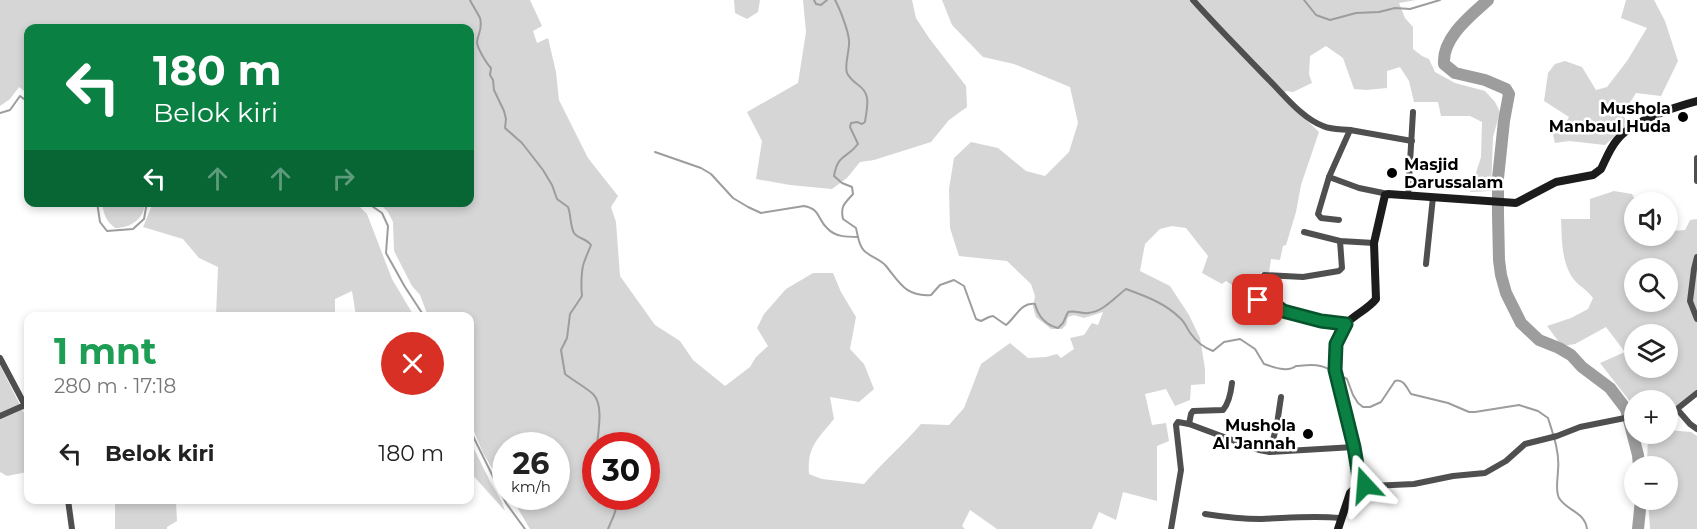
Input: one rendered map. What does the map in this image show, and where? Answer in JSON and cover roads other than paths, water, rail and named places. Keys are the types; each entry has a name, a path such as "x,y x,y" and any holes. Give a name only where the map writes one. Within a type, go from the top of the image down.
{"street":[{"path":"1193,0 1312,121 1334,129 1412,141"},
{"path":"1329,177 1359,188 1388,194 1520,202 1556,182 1593,175 1601,169 1613,144 1626,131 1653,116 1696,103"},
{"path":"1408,196 1413,112"},
{"path":"1339,220 1321,218 1318,214 1329,177 1350,130"},
{"path":"1697,158 1697,181"},
{"path":"1360,483 1354,447 1336,380 1336,344 1346,324 1376,299 1374,243 1384,197 1388,194"},
{"path":"1426,264 1433,197"},
{"path":"1304,232 1340,241 1374,243"},
{"path":"1340,241 1341,270 1303,277 1264,274 1256,296 1258,300 1283,311 1321,321 1346,324"},
{"path":"1697,256 1690,302 1697,319"},
{"path":"0,358 24,402"},
{"path":"1189,424 1193,411 1223,410 1231,393 1232,383"},
{"path":"1678,408 1697,393"},
{"path":"1270,452 1281,397"},
{"path":"0,416 24,409"},
{"path":"1678,410 1697,429"},
{"path":"1360,483 1371,486 1414,483 1485,473 1506,461 1525,444 1557,436 1580,427 1624,418"},
{"path":"1171,529 1181,470 1176,425 1178,422 1258,450 1270,452 1354,447"},
{"path":"1338,529 1350,493 1360,483"},
{"path":"69,504 72,529"},
{"path":"1205,514 1260,519 1306,516 1340,518"}],"waterway":[{"path":"470,0 480,18 477,45 491,68 490,75 494,90 506,119 505,128 522,143 543,170 557,199 568,207 574,233 591,245 583,267 582,296 570,314 567,338 561,350 565,374 590,391 596,399 600,418 598,432"},
{"path":"814,0 816,4 821,5 827,0"},
{"path":"835,0 848,36 847,73 867,96 865,122 851,123 850,127 858,144 840,160 834,176 842,183 852,187 853,194 846,202 842,215 843,219 856,228 864,251 884,264 904,288 915,294 931,295 940,285 954,280 964,286 976,319 981,321 993,316 1006,325 1026,305 1035,304 1043,319 1058,328 1068,312 1085,313 1099,310 1126,289 1168,308 1182,320 1195,339 1213,351 1224,342 1240,339 1255,349 1264,364 1285,369 1314,365 1332,371"},
{"path":"1304,0 1316,15 1330,20 1356,13 1379,12 1395,8 1410,9 1440,0"},
{"path":"1488,0 1458,28 1448,45 1444,64 1455,73 1485,80 1506,89 1509,94 1498,178 1499,260 1506,293 1521,323 1539,340 1571,355 1582,367 1610,388 1626,409 1638,456"},
{"path":"0,113 10,110 20,96 24,99"},
{"path":"655,152 701,168 711,174 733,198 761,213 809,207 816,212 830,231 845,237 858,237"},
{"path":"98,207 100,222 107,231 133,229 144,219 146,207"},
{"path":"373,207 382,213 388,226 386,253 421,312"},
{"path":"1337,374 1347,379 1353,395 1363,407 1370,407 1381,402 1398,380 1411,394 1448,403 1469,412 1519,405 1538,411 1548,418 1556,444 1559,498 1583,519 1587,529"},
{"path":"474,438 506,503 525,529"},
{"path":"608,529 616,510"},
{"path":"1638,529 1640,510"}],"place":[{"name":"Mushola Manbaul Huda","path":"1683,117"},
{"name":"Masjid Darussalam","path":"1392,173"},
{"name":"Mushola Al Jannah","path":"1308,434"}]}
